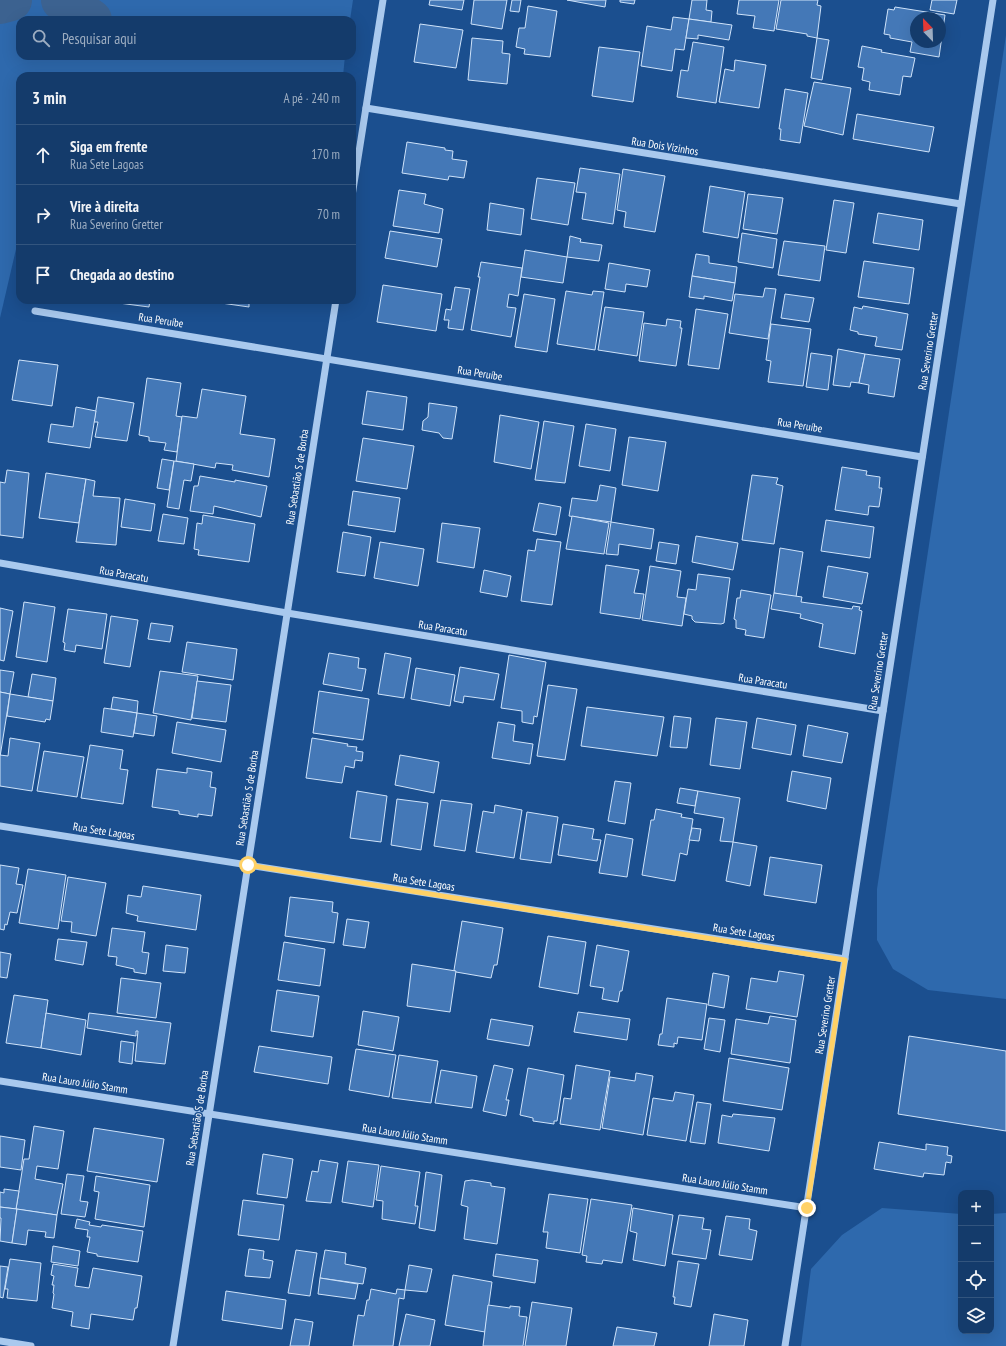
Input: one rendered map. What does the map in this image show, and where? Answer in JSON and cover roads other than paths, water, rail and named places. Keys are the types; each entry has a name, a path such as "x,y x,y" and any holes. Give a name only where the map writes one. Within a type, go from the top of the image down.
{"street":[{"path":"356,171 382,0"},
{"name":"Rua Severino Gretter","path":"785,1346 993,0"},
{"name":"Rua Dois Vizinhos","path":"366,108 961,204"},
{"name":"Rua Sebastião S de Borba","path":"173,1346 335,304"},
{"name":"Rua Peruíbe","path":"35,311 922,457"},
{"name":"Rua Paracatu","path":"0,563 287,614 883,711"},
{"name":"Rua Sete Lagoas","path":"0,826 845,960"},
{"name":"Rua Lauro Júlio Stamm","path":"0,1081 807,1208"},
{"path":"0,1341 30,1346"}],"waterway":[{"path":"0,3 11,0"},
{"path":"62,0 85,16"}]}
